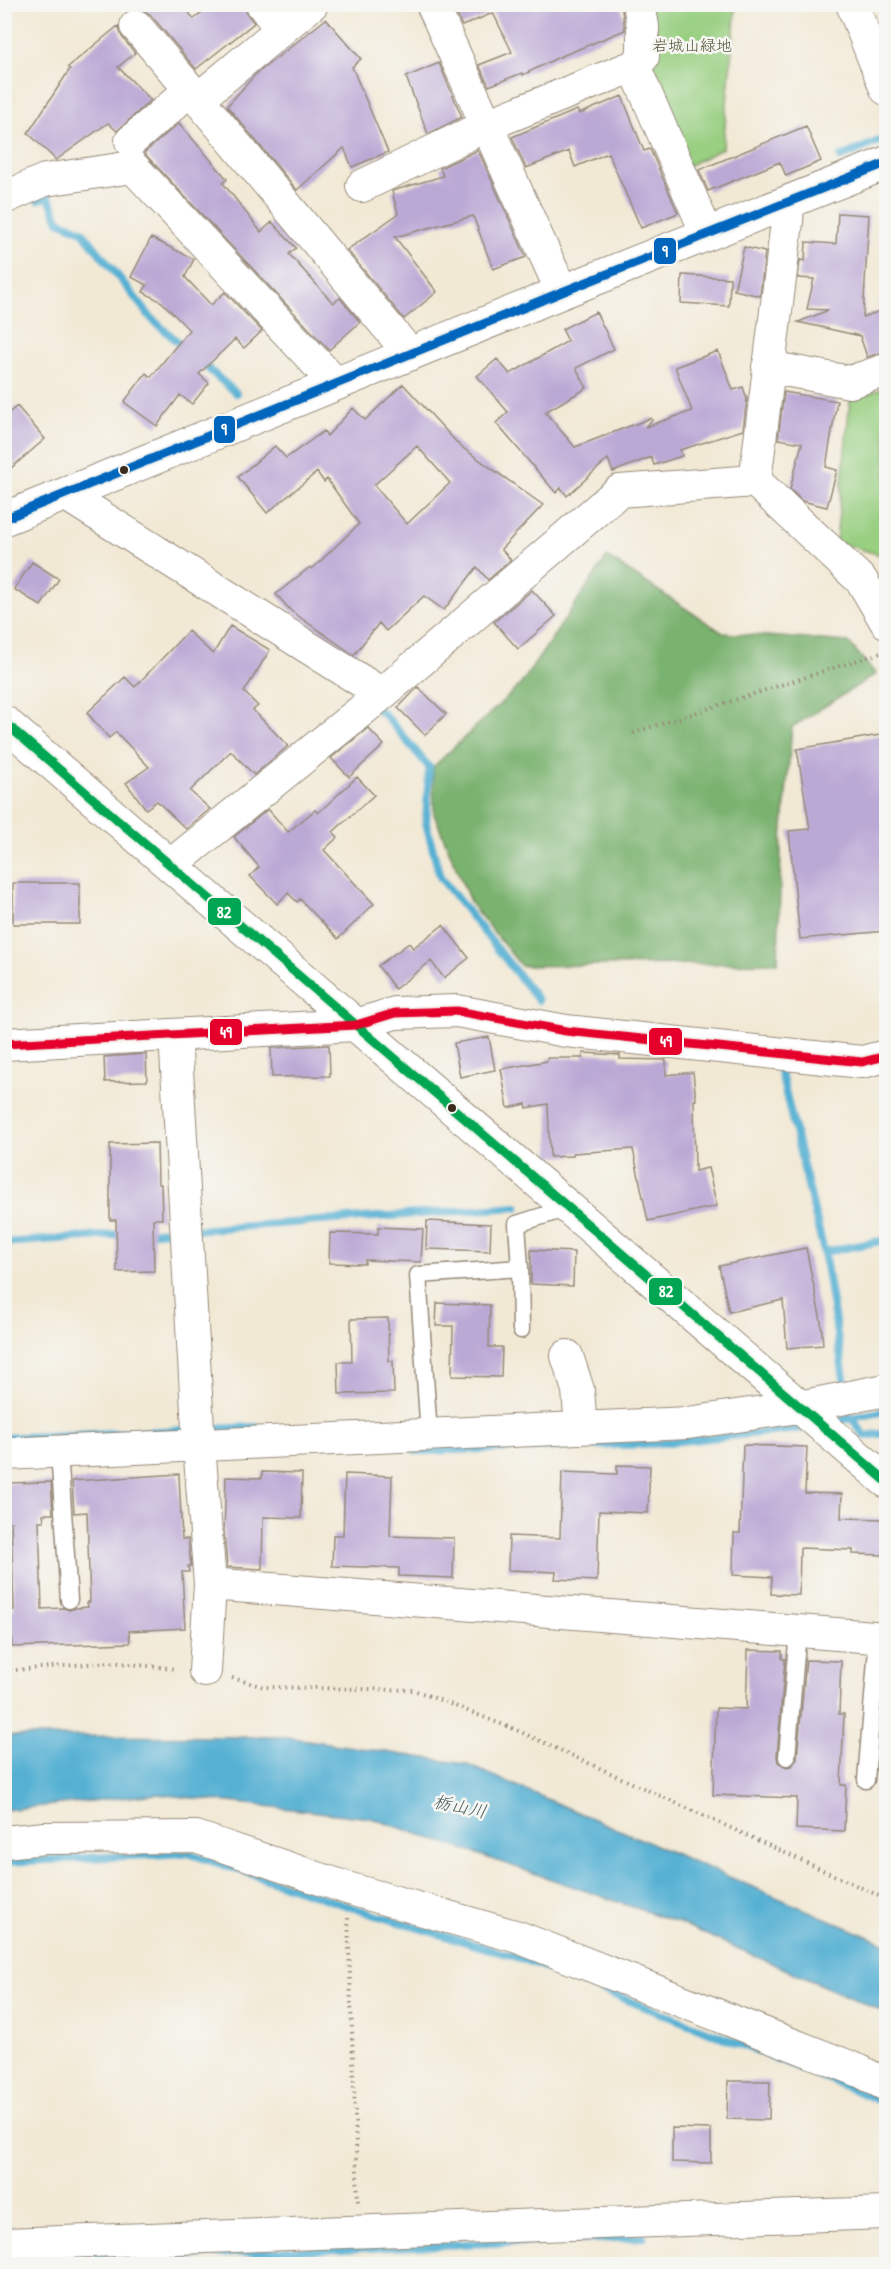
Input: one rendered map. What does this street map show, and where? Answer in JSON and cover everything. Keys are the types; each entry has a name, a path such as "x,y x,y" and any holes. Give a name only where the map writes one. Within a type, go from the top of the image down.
{"street":[{"path":"262,4 281,29"},
{"path":"131,141 312,4"},
{"path":"432,4 562,292"},
{"path":"362,186 487,125 634,66 643,57 643,26 639,4"},
{"path":"852,4 886,89"},
{"path":"136,26 410,354"},
{"path":"634,66 707,234"},
{"path":"4,519 886,163"},
{"path":"4,198 45,180 133,167 336,384"},
{"path":"755,481 788,203"},
{"path":"768,367 850,382 886,369"},
{"path":"171,865 382,694 619,491 755,481 874,577 886,622"},
{"path":"65,494 382,694"},
{"path":"4,722 886,1481"},
{"path":"4,1044 356,1025 395,1013 457,1011 566,1031 838,1060 862,1062 886,1056"},
{"path":"175,1035 199,1442 210,1584 205,1671"},
{"path":"567,1356 578,1390 582,1428"},
{"path":"4,1454 199,1442 428,1420 582,1428 688,1423 799,1407 886,1390"},
{"path":"210,1584 883,1637"},
{"path":"4,1842 45,1838 196,1837 347,1888 518,1936 860,2071 886,2085"},
{"path":"4,2244 886,2213"}],"lane":[{"path":"521,1330 517,1224 568,1208"},
{"path":"428,1420 418,1275 520,1268"},
{"path":"59,1451 69,1600"},
{"path":"787,1757 798,1631"},
{"path":"866,1780 883,1637"}],"path":[{"path":"633,733 886,651"},
{"path":"4,1671 110,1662 205,1671 264,1687 414,1690 514,1729 886,1899"},
{"path":"347,1888 359,2232"}],"green space":[{"name":"岩城山緑地","path":"647,5 736,5 723,148 688,166 654,74"},
{"path":"886,387 886,553 880,555 836,542 850,400"},
{"path":"607,557 723,633 848,642 876,674 792,727 781,851 778,963 521,966 471,904 434,814 433,767 521,684"}],"water":[{"name":"栃山川","path":"5,1736 287,1737 465,1764 886,1944 886,2013 677,1922 371,1818 157,1794 5,1810"}],"building":[{"path":"145,4 182,4 194,19 213,4 244,4 247,14 254,23 196,69 150,14 140,9"},
{"path":"452,4 621,4 625,30 557,58 523,75 522,73 489,86 479,65 512,52 493,13 462,26"},
{"path":"326,19 361,59 352,67 388,152 352,167 344,148 297,190 227,106 255,75"},
{"path":"118,26 122,37 135,53 118,67 151,100 117,131 108,123 56,160 28,133 70,69 68,67"},
{"path":"439,63 462,117 428,134 406,77"},
{"path":"622,96 644,151 650,149 678,213 641,228 608,153 575,167 569,151 526,168 512,137 577,110 579,114"},
{"path":"179,123 227,179 223,183 261,232 272,222 296,248 289,254 333,303 340,298 360,322 329,350 144,153"},
{"path":"806,126 821,161 786,176 780,162 708,191 699,170"},
{"path":"478,150 526,257 493,269 473,216 395,237 437,292 404,319 347,250 398,214 392,191 443,176 440,168"},
{"path":"838,213 869,215 863,317 886,309 886,351 867,357 860,336 798,322 829,310 807,309 814,279 798,278 800,260 805,261 806,242 836,244"},
{"path":"151,238 194,259 185,277 211,305 225,292 262,331 244,348 235,339 199,374 209,383 192,404 180,395 157,426 124,402 146,373 151,377 189,330 162,302 143,292 147,285 131,277"},
{"path":"744,247 765,252 760,296 734,290"},
{"path":"682,275 730,278 729,306 681,303"},
{"path":"596,312 614,349 576,368 587,388 545,412 575,447 651,418 652,420 645,427 692,411 675,367 718,351 733,390 743,387 747,399 743,430 680,450 682,456 654,465 651,457 613,472 608,459 567,496 561,488 556,493 496,423 508,412 477,376 497,359 510,374 568,341 562,329"},
{"path":"403,384 460,446 543,505 501,549 511,560 488,580 477,567 444,610 424,596 386,631 379,623 354,655 291,611 276,594 310,567 312,569 359,524 327,479 324,482 317,472 267,513 238,477 275,446 286,458 324,431 327,436 353,408 365,420","holes":["417,446 450,483 407,524 374,485"]},
{"path":"784,392 837,401 826,467 837,470 827,507 802,501 790,489 802,443 778,439"},
{"path":"17,406 45,439 4,474 4,417"},
{"path":"32,562 59,579 41,606 14,589"},
{"path":"532,590 556,616 518,649 494,622"},
{"path":"230,626 270,650 244,692 258,706 253,710 288,746 254,775 231,751 190,791 210,809 186,829 157,801 146,809 126,783 149,767 116,732 109,738 87,713 125,677 135,687 188,631 213,654"},
{"path":"418,687 446,714 425,735 398,708"},
{"path":"368,728 384,745 349,777 331,758"},
{"path":"886,734 886,806 884,807 886,931 800,939 789,831 810,829 797,749"},
{"path":"357,777 374,795 333,832 338,837 324,850 374,904 338,939 300,899 297,902 288,893 277,904 250,876 259,867 234,837 268,809 288,832 315,810 318,813"},
{"path":"13,883 80,883 80,924 13,924"},
{"path":"443,925 469,958 444,978 431,961 395,989 378,966 409,943 413,948"},
{"path":"489,1037 495,1070 460,1077 454,1043"},
{"path":"329,1045 330,1076 272,1077 271,1048"},
{"path":"583,1053 620,1055 620,1059 666,1060 666,1075 693,1072 696,1100 694,1100 695,1171 708,1168 717,1206 648,1221 633,1149 550,1157 548,1104 527,1108 526,1104 508,1108 501,1069 547,1061 547,1058 583,1058"},
{"path":"146,1054 147,1081 105,1082 104,1057"},
{"path":"157,1143 162,1219 153,1219 154,1271 117,1272 116,1220 110,1220 110,1144"},
{"path":"427,1221 491,1224 490,1251 426,1249"},
{"path":"378,1227 423,1229 421,1262 365,1260 365,1264 329,1263 330,1233 378,1234"},
{"path":"806,1248 821,1321 823,1345 787,1348 783,1300 729,1312 719,1266"},
{"path":"531,1250 574,1252 573,1286 531,1284"},
{"path":"437,1303 490,1305 489,1347 502,1347 501,1377 452,1376 453,1326 436,1326"},
{"path":"388,1318 389,1361 393,1361 394,1393 339,1394 338,1362 352,1362 351,1319"},
{"path":"743,1445 807,1447 805,1493 842,1494 841,1518 886,1519 884,1555 853,1554 853,1550 800,1548 799,1595 771,1594 772,1577 733,1575 734,1533 740,1533"},
{"path":"617,1465 650,1466 648,1513 599,1511 597,1581 555,1579 556,1572 508,1570 509,1536 560,1538 562,1472 617,1474"},
{"path":"262,1472 302,1473 301,1518 263,1517 262,1569 227,1567 224,1531 226,1477 262,1478"},
{"path":"179,1474 182,1539 188,1539 191,1566 188,1566 189,1572 182,1572 185,1628 129,1631 130,1643 12,1647 11,1610 14,1610 11,1522 4,1522 4,1483 51,1482 53,1514 43,1514 44,1521 39,1521 42,1609 69,1610 88,1607 87,1602 90,1602 87,1512 74,1513 72,1481"},
{"path":"345,1474 392,1476 390,1536 454,1538 453,1578 399,1576 399,1568 332,1566 333,1535 343,1535"},
{"path":"748,1650 782,1651 782,1659 785,1659 777,1756 778,1762 786,1767 792,1766 797,1758 806,1660 841,1661 839,1714 844,1714 841,1785 846,1785 844,1831 796,1829 797,1798 713,1795 716,1708 746,1709"},
{"path":"728,2081 770,2081 769,2120 727,2119"},
{"path":"672,2128 711,2129 711,2163 672,2162"}],"waterway":[{"path":"841,157 886,138"},
{"path":"38,200 48,196 59,221 82,231 152,319 186,349"},
{"path":"198,360 236,393"},
{"path":"374,707 385,715 429,767 426,823 440,877 538,1000"},
{"path":"780,1069 824,1252 846,1391"},
{"path":"193,1230 517,1207"},
{"path":"143,1233 181,1230"},
{"path":"4,1243 127,1234"},
{"path":"824,1252 886,1240"},
{"path":"831,1422 886,1411"},
{"path":"850,1416 865,1436 886,1433"},
{"path":"416,1451 651,1444 810,1426"},
{"path":"4,1438 256,1427"},
{"path":"4,1862 188,1853 375,1915 523,1959 886,2103"},
{"path":"4,2262 643,2237"}],"transit line":[{"name":"9","path":"4,519 886,163"},
{"name":"82","path":"4,722 886,1481"},
{"name":"49","path":"4,1044 356,1025 395,1013 457,1011 566,1031 862,1062 886,1056"}]}
